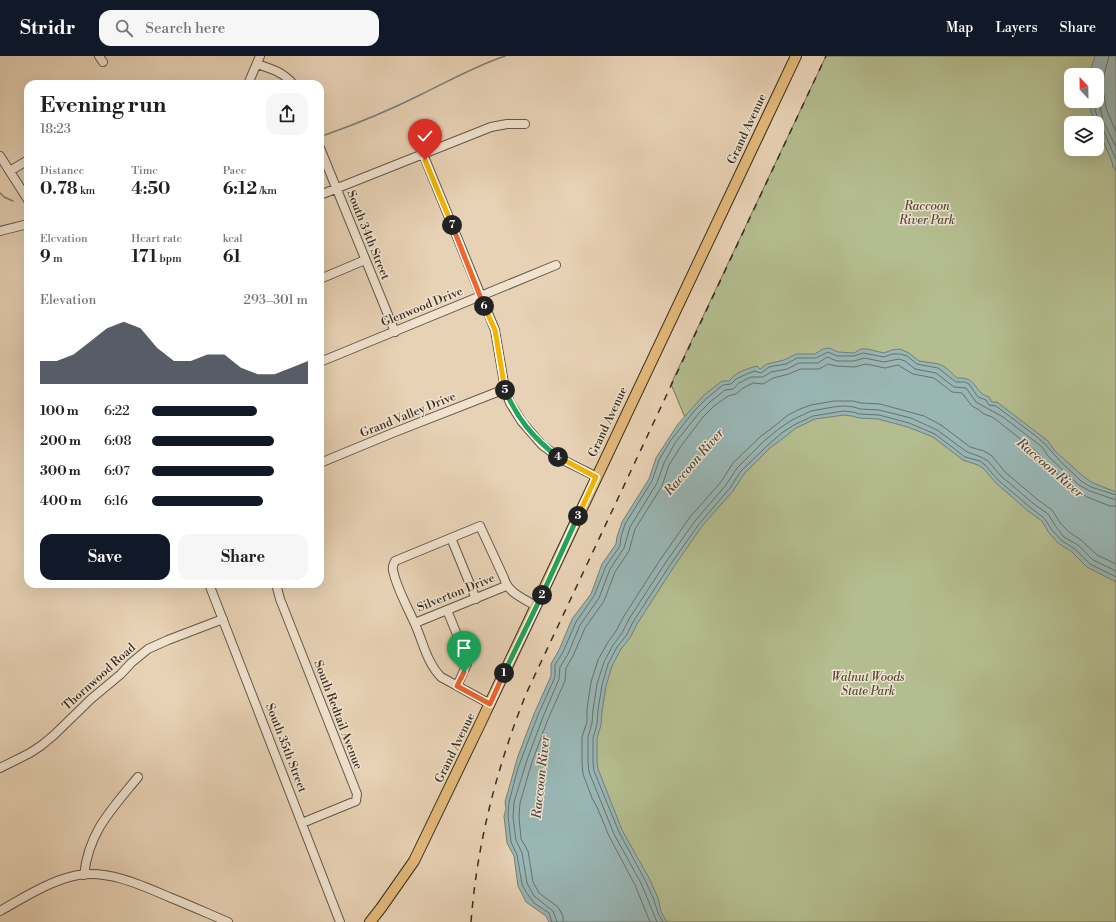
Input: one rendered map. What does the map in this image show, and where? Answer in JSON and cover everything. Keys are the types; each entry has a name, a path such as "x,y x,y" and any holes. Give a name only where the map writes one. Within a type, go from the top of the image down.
{"main road":[{"name":"Grand Avenue","path":"370,922 382,908 414,861 490,704 796,56"}],"street":[{"path":"250,80 259,60 275,69 290,80"},
{"path":"324,194 491,127 507,124 525,124"},
{"path":"423,154 495,330 505,390 510,403 522,422 542,445 561,460 596,477"},
{"path":"0,156 24,194"},
{"name":"South 34th Street","path":"324,158 395,332"},
{"path":"10,171 24,162"},
{"path":"0,232 24,225"},
{"path":"324,277 365,260"},
{"name":"Glenwood Drive","path":"324,360 556,265"},
{"name":"Grand Valley Drive","path":"324,461 395,432 505,390"},
{"path":"490,704 441,677 435,671 396,580 392,568 395,561 480,526 504,578 506,586 536,606"},
{"path":"451,538 476,599"},
{"name":"Silverton Drive","path":"415,623 506,586"},
{"name":"South 35th Street","path":"211,588 340,922"},
{"name":"South Redtail Avenue","path":"277,588 280,599 357,794 356,801 302,823"},
{"path":"447,610 466,657 467,664 457,686"},
{"name":"Thornwood Road","path":"0,768 30,753 42,745 91,698 121,674 131,663 148,649 223,619"},
{"path":"84,875 88,852 96,831 138,777"},
{"path":"0,911 61,880 91,874 109,876 133,882 228,922"}],"green space":[{"name":"Raccoon River Park","path":"826,56 1116,56 1116,517 961,389 694,439 671,384"},
{"name":"Walnut Woods State Park","path":"878,399 977,456 1116,567 1116,922 654,922 569,725 721,478 829,404"}],"water":[{"path":"1095,56 1116,56 1116,171 1104,143 1104,116 1093,116 1091,112 1091,108 1104,108 1104,68 1091,68"},
{"name":"Raccoon River","path":"829,348 838,352 854,353 861,349 884,353 900,349 909,353 919,361 939,364 945,367 957,378 964,378 972,382 980,392 989,397 992,402 997,402 1048,441 1054,450 1084,477 1093,483 1116,492 1116,582 1087,567 1072,552 1058,543 1049,533 1042,521 1028,511 996,483 983,468 963,460 933,437 908,427 878,419 859,418 844,415 815,419 796,428 770,448 744,474 733,491 702,526 637,624 630,638 621,649 612,666 606,686 601,725 597,738 598,769 622,830 649,878 658,898 661,912 667,922 549,922 546,916 526,902 518,886 514,856 507,843 504,816 506,809 505,802 518,756 534,714 551,676 551,664 559,650 572,619 591,594 602,564 616,544 622,522 649,479 656,458 678,424 704,395 722,381 729,381 735,375 745,370 757,366 760,369 767,364 784,360 796,354 815,354 823,349"}],"waterway":[{"path":"325,135 407,102 472,69 505,56"},
{"path":"0,193 4,197 13,201"}],"railway":[{"path":"471,922 483,834 497,777 526,694 826,56"}],"route":[{"path":"425,160 495,330 500,367 505,390 510,403 522,422 542,445 561,460 596,477 490,704 457,686 464,672"}]}
